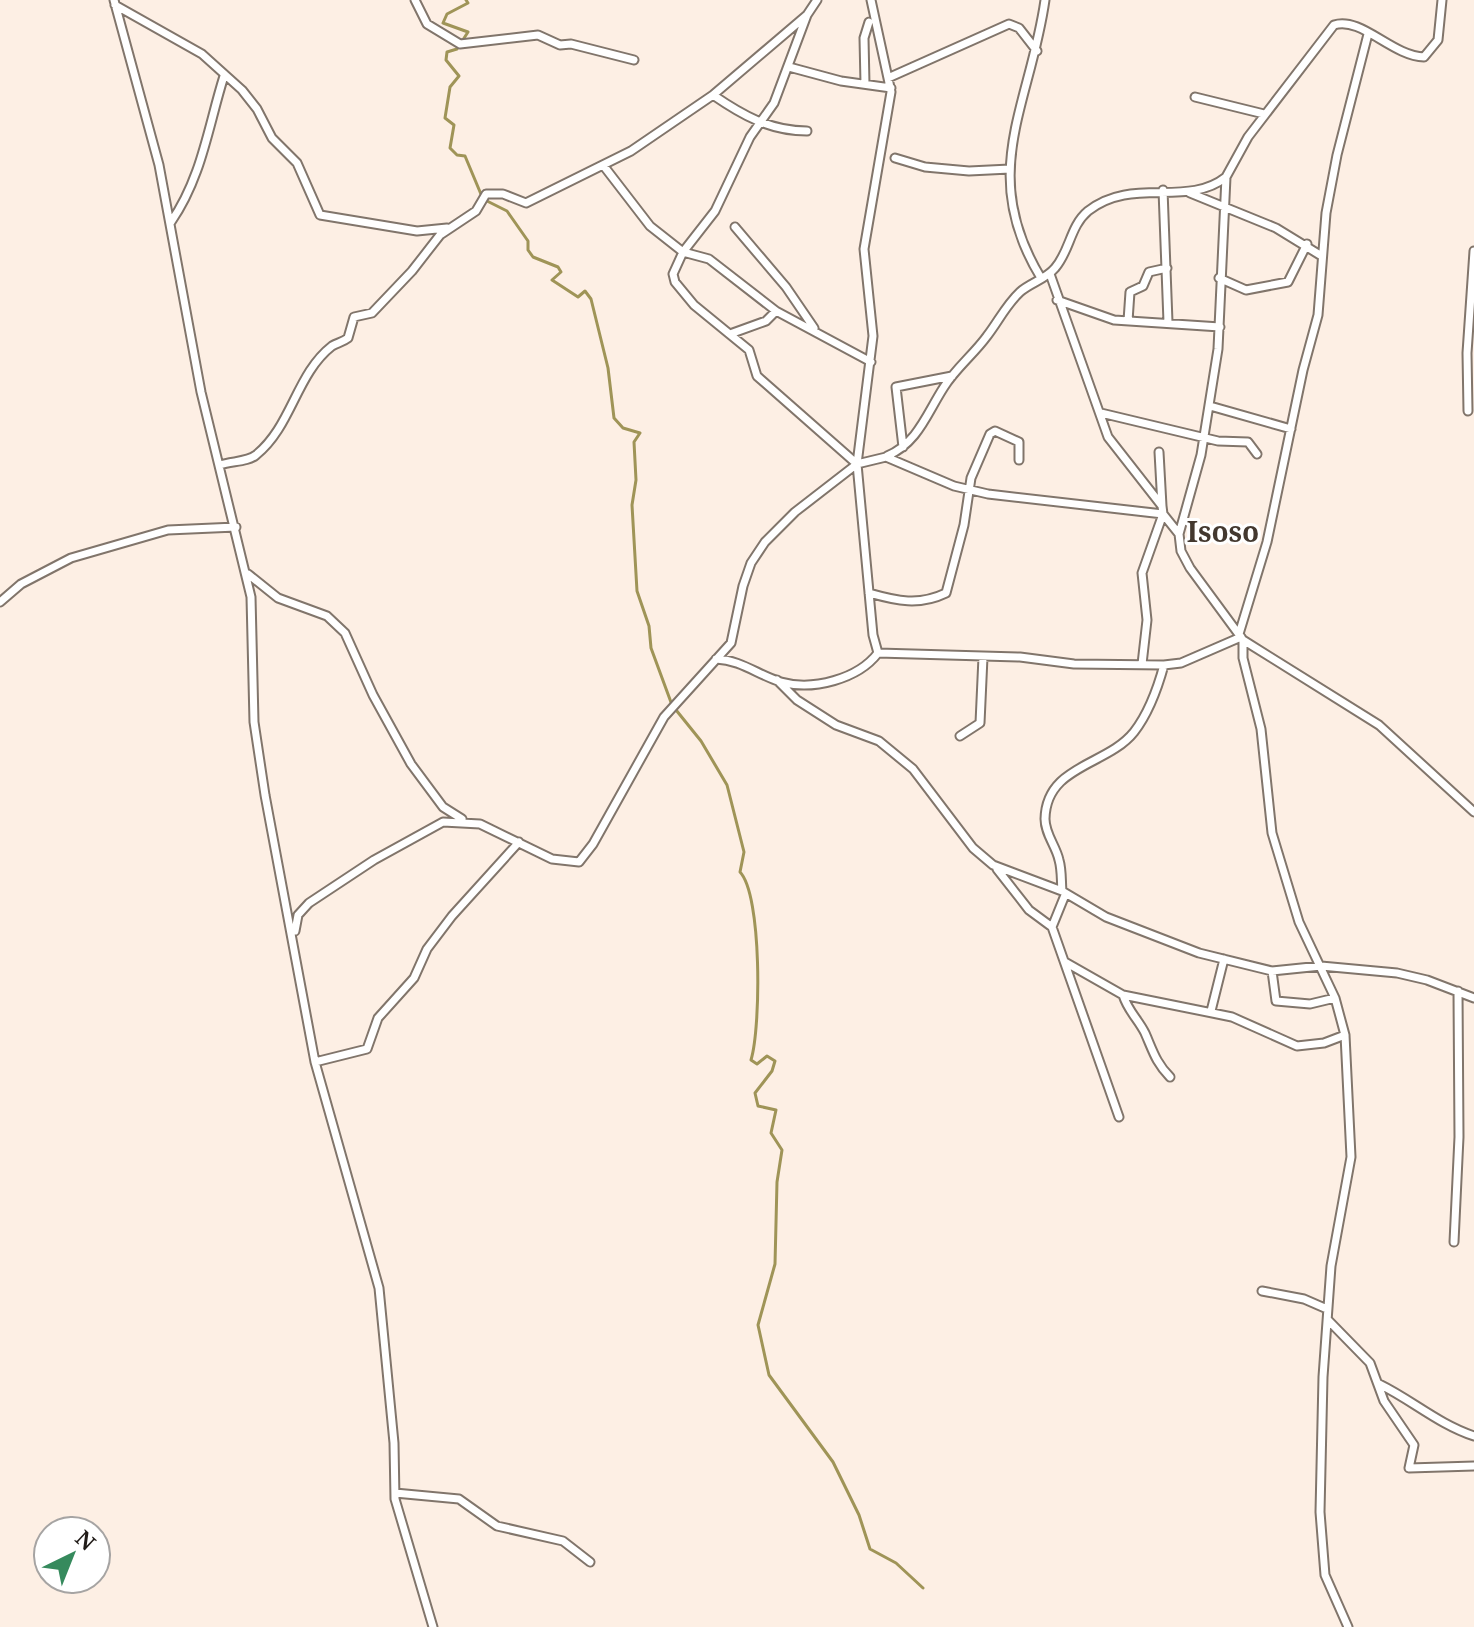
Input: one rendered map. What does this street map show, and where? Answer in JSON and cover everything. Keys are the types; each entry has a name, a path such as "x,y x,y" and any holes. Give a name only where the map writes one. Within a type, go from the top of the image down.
{"street":[{"path":"415,0 427,24 460,44 538,35 560,45 571,44 634,60"},
{"path":"817,0 807,15 789,67 761,122 742,150 715,211 683,252 673,274 675,282 694,305 749,350 757,376 857,464"},
{"path":"871,0 891,88 864,249 873,336 857,464 878,653"},
{"path":"1041,278 1017,232 1010,169 1015,119 1037,51 1045,0"},
{"path":"1190,193 1212,187 1226,177 1264,114 1334,25 1352,24 1401,52 1424,57 1438,40 1442,0"},
{"path":"115,3 202,54 242,90 257,109 272,138 297,163 320,215 417,231 448,228"},
{"path":"115,3 171,222 201,392 246,573 252,609 256,738 315,1062 379,1288 394,1443 395,1493 400,1522 422,1582 433,1627"},
{"path":"220,465 256,455 289,415 317,362 332,346 348,338 354,317 372,313 448,228 476,211 491,192 526,203 631,151 713,95 807,15"},
{"path":"865,84 864,38 869,22"},
{"path":"888,78 1009,24 1019,28 1037,51"},
{"path":"1348,1627 1327,1584 1322,1554 1323,1377 1327,1309 1336,1224 1351,1157 1345,1035 1335,998 1299,922 1272,833 1262,767 1261,729 1243,658 1241,637 1267,542 1322,298 1320,255 1337,155 1368,34"},
{"path":"789,67 891,88"},
{"path":"171,222 186,200 203,160 224,76"},
{"path":"713,95 749,119 787,131 807,131"},
{"path":"1195,97 1264,114"},
{"path":"895,158 925,167 976,172 1010,169"},
{"path":"603,165 650,226 683,252 709,259 776,311 871,362"},
{"path":"1226,177 1219,278 1220,327 1205,436 1179,534 1181,551 1241,637 1379,725 1474,812"},
{"path":"246,573 278,598 327,616 345,633 377,703 411,764 443,807 452,815 568,863 585,856 664,717 731,643 736,631 743,586 751,563 765,542 795,512 857,464 886,457 903,447 928,419 952,376 987,337 1010,302 1050,274 1059,263 1079,220 1095,206 1132,193 1163,190 1190,193 1307,244 1320,255"},
{"path":"1163,190 1168,322"},
{"path":"735,227 786,287 818,333"},
{"path":"1219,278 1246,290 1288,282 1307,244"},
{"path":"1468,411 1467,353 1474,251"},
{"path":"1128,321 1130,292 1143,286 1149,272 1167,268"},
{"path":"1050,274 1108,437 1179,534"},
{"path":"1057,300 1128,321 1220,327"},
{"path":"730,334 766,321 776,311"},
{"path":"903,447 896,387 952,376"},
{"path":"1210,406 1291,429"},
{"path":"1101,413 1229,443 1248,442 1257,454"},
{"path":"869,593 901,601 927,602 946,593 971,478 990,434 995,431 1019,442 1019,460"},
{"path":"1142,664 1147,620 1143,565 1154,546 1162,510 1159,452"},
{"path":"886,457 954,486 1162,510"},
{"path":"0,602 21,584 71,558 168,530 236,527"},
{"path":"716,659 749,667 777,680 808,684 861,670 878,653 1039,658 1074,664 1164,665 1181,663 1241,637"},
{"path":"960,736 980,723 983,657"},
{"path":"1052,927 1064,893 1060,861 1045,822 1050,795 1067,775 1120,745 1133,732 1155,692 1164,665"},
{"path":"777,680 797,700 836,725 879,741 913,769 973,848 993,865 1029,910 1052,927 1119,1117"},
{"path":"294,937 303,908 374,860 443,822 468,821"},
{"path":"315,1062 367,1049 378,1018 414,978 425,953 452,916 519,842"},
{"path":"993,865 1064,893 1142,932 1224,959 1272,971 1321,966 1397,973 1474,998"},
{"path":"1211,1011 1224,959"},
{"path":"1065,962 1123,995 1211,1011 1297,1046 1324,1043 1345,1035"},
{"path":"1272,971 1276,1001 1310,1004 1335,998"},
{"path":"1454,1242 1459,1137 1458,991"},
{"path":"1123,995 1127,1009 1145,1034 1150,1052 1170,1077"},
{"path":"1262,1291 1304,1299 1327,1309"},
{"path":"1328,1320 1370,1363 1384,1401 1414,1445 1409,1468 1474,1466"},
{"path":"1379,1384 1402,1396 1431,1418 1474,1436"},
{"path":"395,1493 459,1499 497,1526 563,1541 590,1562"}],"waterway":[{"path":"466,0 468,3 447,14 443,23 468,32 457,49 447,52 446,60 459,76 450,87 445,118 454,125 450,148 457,155 465,156 483,199 507,211 528,241 528,250 533,257 558,267 561,272 552,280 578,297 585,291 591,299 608,368 614,418 623,428 640,433 634,442 636,480 632,505 637,591 649,626 651,648 672,705 701,741 727,785 744,852 740,872 752,906 758,962 757,1020 751,1060 757,1064 767,1056 775,1061 772,1071 755,1093 758,1106 776,1110 771,1133 782,1150 777,1182 775,1264 758,1325 769,1375 833,1462 859,1515 870,1549 896,1563 923,1588"}],"district":[{"name":"Isoso","path":"1223,532"}]}
